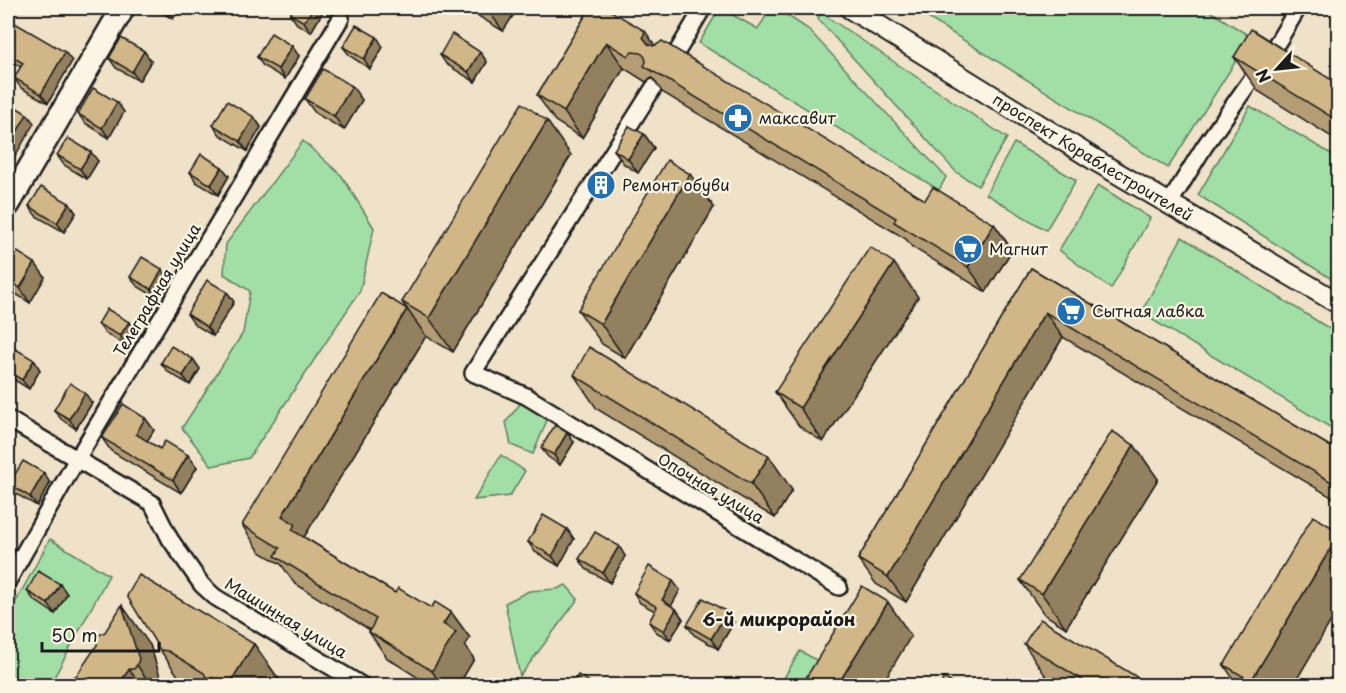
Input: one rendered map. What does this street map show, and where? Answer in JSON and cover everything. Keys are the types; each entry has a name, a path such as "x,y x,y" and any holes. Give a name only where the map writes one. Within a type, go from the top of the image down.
{"main road":[{"path":"8,205 123,8"}],"street":[{"path":"671,62 703,8"},
{"name":"проспект Кораблестроителей","path":"849,8 1169,204 1338,303"},
{"path":"1169,204 1204,147 1279,40 1298,8"},
{"name":"Телеграфная улица","path":"8,581 77,459 341,18"},
{"name":"Опочная улица","path":"654,87 473,373 526,396 839,587"},
{"name":"Машинная улица","path":"8,419 152,502 170,539 202,585 215,597 363,686"}],"green space":[{"path":"720,8 758,29 771,8 776,8 808,29 946,177 939,190 699,43"},
{"path":"912,8 1205,8 1251,37 1168,168"},
{"path":"820,12 1007,138 978,186 956,172 818,19"},
{"path":"1250,106 1338,158 1338,283 1198,195"},
{"path":"303,141 342,176 374,228 360,291 249,458 212,466 182,428 243,333 250,291 224,274 226,244"},
{"path":"1014,143 1076,180 1046,230 986,194"},
{"path":"1098,185 1150,218 1111,289 1059,250"},
{"path":"1182,237 1338,334 1338,432 1141,313"},
{"path":"526,396 548,418 533,454 511,445 506,422"},
{"path":"501,455 525,471 510,496 474,500"},
{"path":"50,539 109,575 50,685 8,686 8,616"},
{"path":"566,585 578,599 520,676 505,603 529,591 557,589"},
{"path":"800,651 820,662 846,685 779,686"}],"building":[{"path":"294,8 313,8 304,22 290,14"},
{"path":"482,8 493,8 490,13"},
{"path":"590,8 606,8 645,31 643,37 648,44 653,46 662,41 925,200 933,187 994,224 968,267 894,222 896,218 644,66 645,57 641,53 632,52 628,56 606,42 564,112 537,95"},
{"path":"8,19 65,52 41,94 14,78 23,63 8,54"},
{"path":"356,25 377,37 364,59 343,47"},
{"path":"1251,29 1338,84 1338,121 1234,57"},
{"path":"271,33 292,46 278,69 257,57"},
{"path":"452,34 480,52 468,72 440,55"},
{"path":"121,38 144,51 132,72 109,58"},
{"path":"323,69 352,86 334,116 305,99"},
{"path":"93,88 117,102 102,128 78,114"},
{"path":"227,101 254,117 240,141 213,125"},
{"path":"8,102 27,114 8,148"},
{"path":"522,103 547,121 429,318 402,302"},
{"path":"629,126 644,134 628,159 614,150"},
{"path":"68,138 91,152 80,169 57,155"},
{"path":"201,154 222,167 211,185 190,172"},
{"path":"667,160 690,174 601,324 578,310"},
{"path":"41,187 69,203 57,223 29,206"},
{"path":"8,246 35,263 20,288 8,281"},
{"path":"870,247 894,263 800,408 775,392"},
{"path":"142,257 162,269 151,289 130,277"},
{"path":"1031,268 1338,451 1338,486 1045,312 888,577 858,559"},
{"path":"207,280 227,292 207,327 187,314"},
{"path":"381,293 407,309 282,516 295,524 292,530 395,593 398,588 431,608 435,602 451,612 443,624 456,632 432,671 369,632 376,619 275,556 280,548 242,525"},
{"path":"107,309 129,322 120,336 98,324"},
{"path":"171,346 193,359 183,376 161,363"},
{"path":"589,347 769,456 751,484 574,375"},
{"path":"14,348 34,360 22,380 8,371 8,358"},
{"path":"70,383 85,393 69,419 54,410"},
{"path":"123,404 145,418 136,434 160,449 165,441 188,455 173,480 102,438"},
{"path":"555,425 567,433 554,455 541,448"},
{"path":"1112,431 1134,445 1042,594 1020,580"},
{"path":"23,461 44,473 30,497 9,484"},
{"path":"543,515 567,529 552,556 528,542"},
{"path":"1313,516 1338,531 1338,536 1251,681 1224,665"},
{"path":"595,532 619,546 603,573 579,559"},
{"path":"649,566 673,581 662,600 676,609 664,631 649,622 657,607 634,593"},
{"path":"38,571 60,584 48,604 27,591"},
{"path":"139,575 254,644 228,686 206,677 204,673 168,651 160,650 127,596"},
{"path":"862,586 888,602 837,686 801,686"},
{"path":"703,598 727,612 711,639 687,625"},
{"path":"122,605 139,659 137,665 134,669 129,669 118,686 69,686 69,680 77,675 97,645 97,636 105,632"},
{"path":"1040,619 1152,686 1092,686 1024,644"},
{"path":"578,675 596,686 571,686"},
{"path":"944,678 957,686 940,686"}],"place":[{"name":"максавит","path":"738,118"},
{"name":"Ремонт обуви","path":"601,185"},
{"name":"Магнит","path":"968,249"},
{"name":"Сытная лавка","path":"1071,311"}],"district":[{"name":"6-й микрорайон","path":"779,620"}]}
